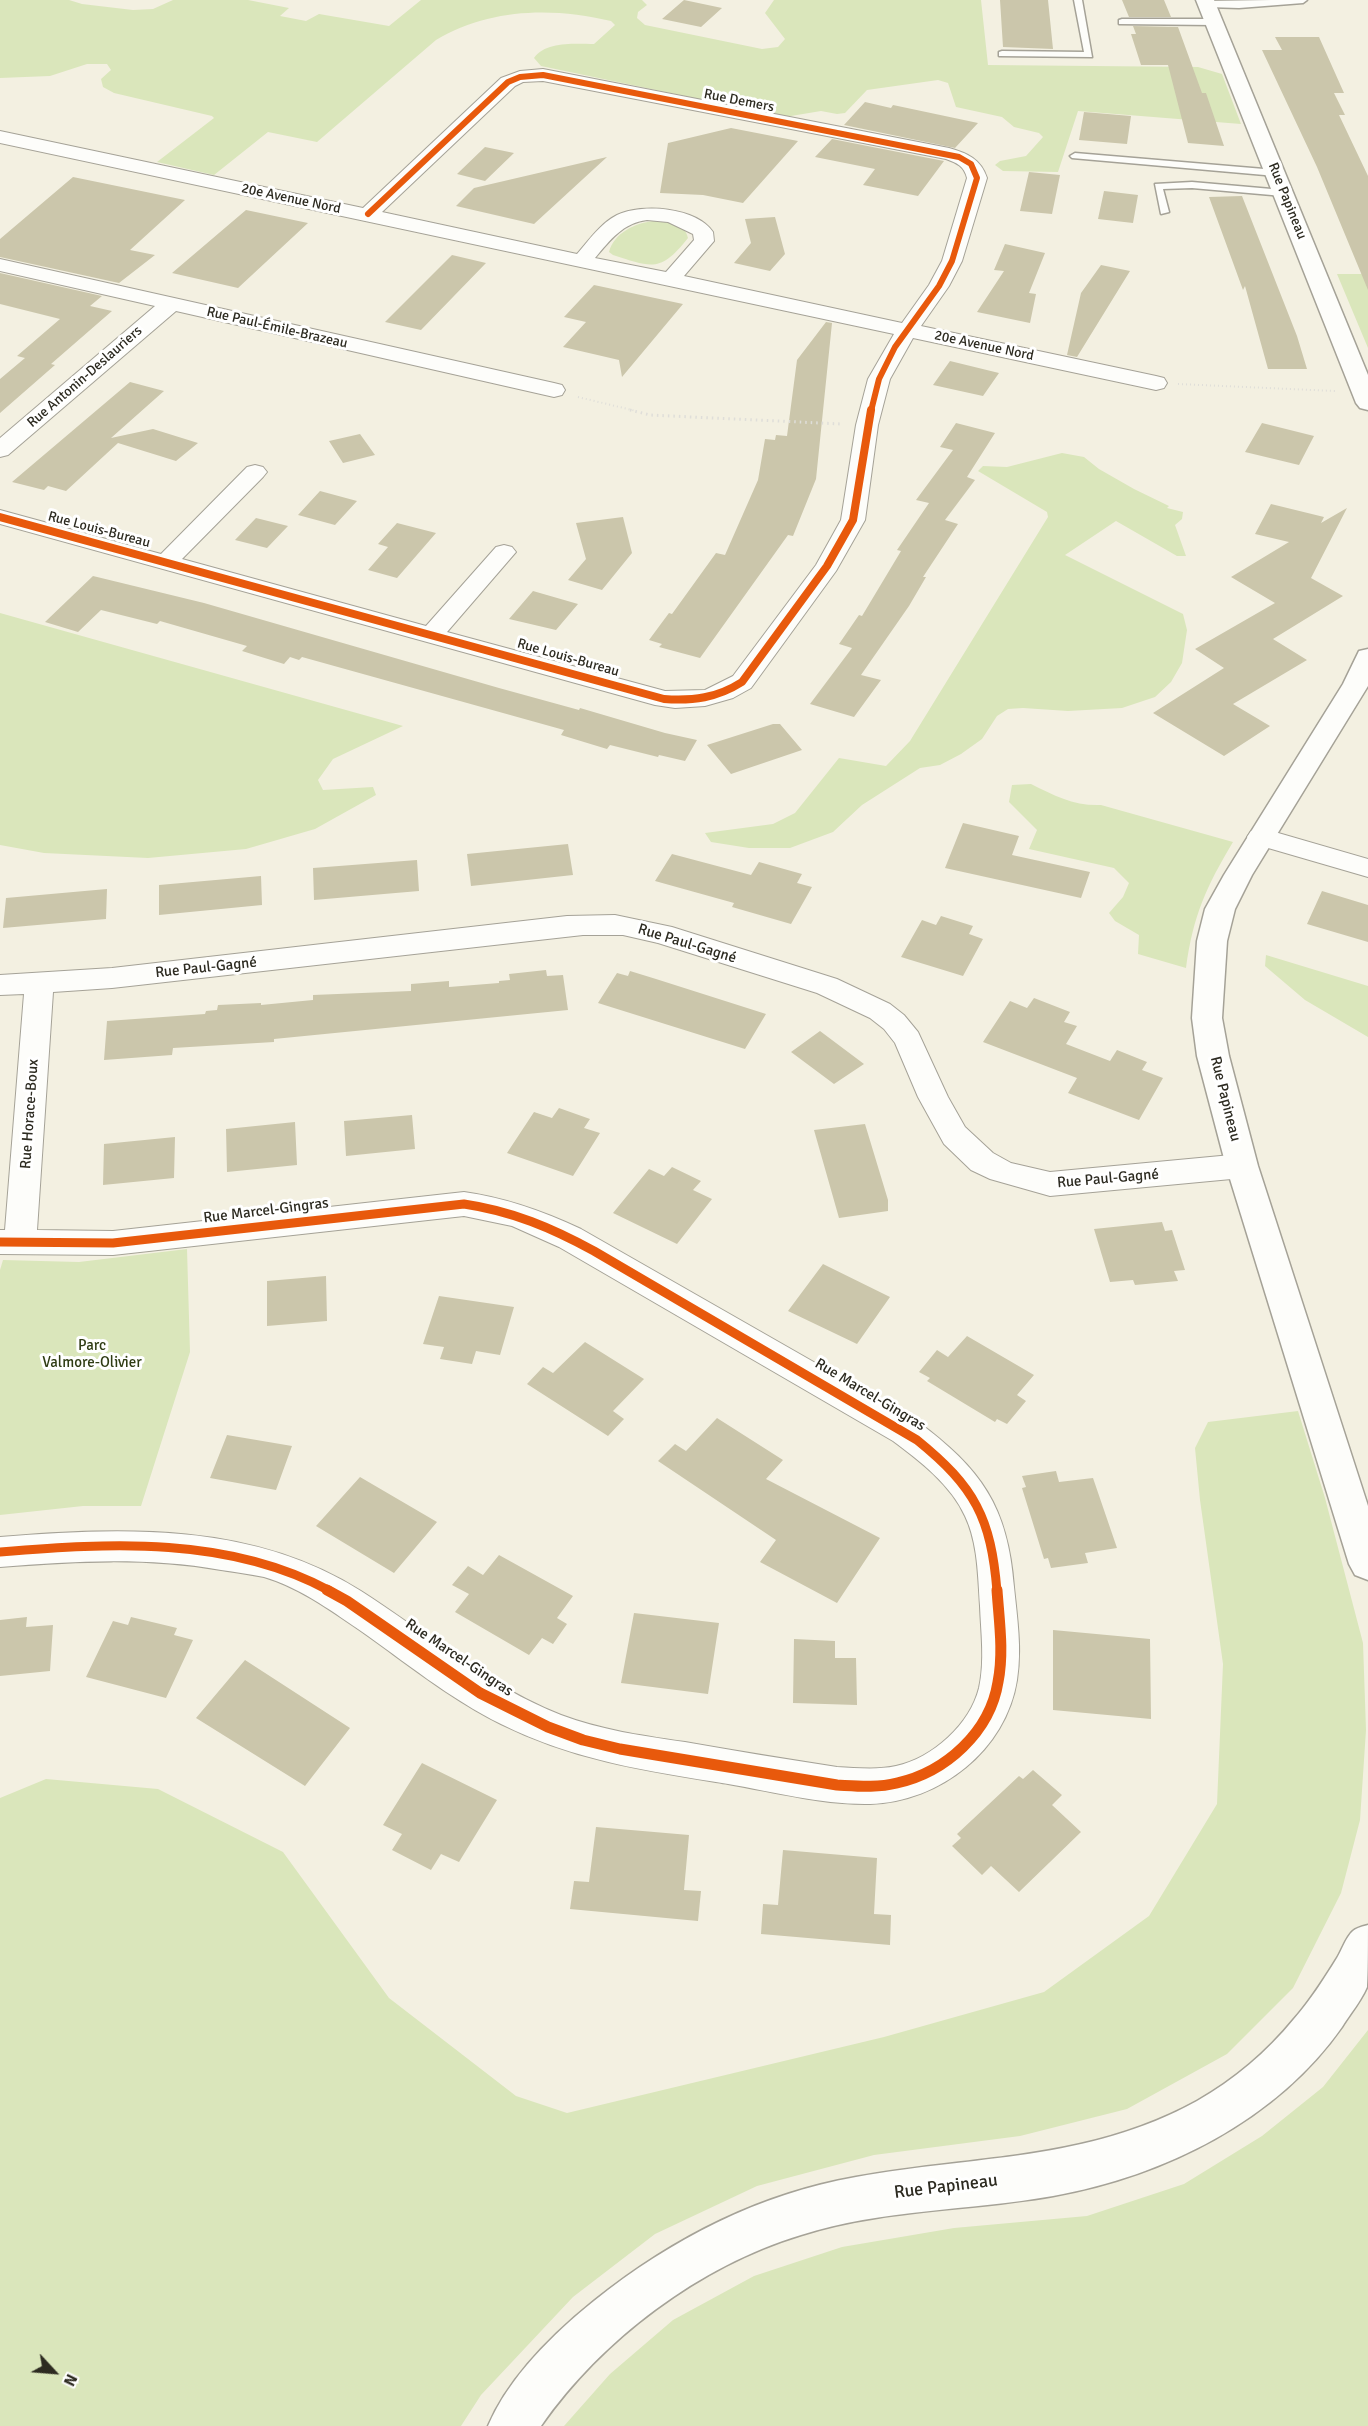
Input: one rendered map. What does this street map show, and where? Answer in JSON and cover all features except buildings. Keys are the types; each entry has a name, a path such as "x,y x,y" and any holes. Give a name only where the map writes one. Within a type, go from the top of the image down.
{"street":[{"name":"Rue Papineau","path":"1209,9 1365,396"},
{"name":"Rue Demers","path":"368,214 508,82 531,76 550,77 962,158 976,170 977,178 960,241 939,286 907,330"},
{"name":"20e Avenue Nord","path":"0,137 1156,383"},
{"path":"582,260 615,225 625,219 658,215 676,217 693,223 703,232 704,241 671,279"},
{"name":"Rue Paul-Émile-Brazeau","path":"0,265 554,390"},
{"name":"Rue Antonin-Deslauriers","path":"0,450 171,304"},
{"name":"Rue Louis-Bureau","path":"0,517 664,699 684,701 710,699 727,693 742,682 827,566 843,539 853,520 857,503 867,425 873,400 886,363 907,330"},
{"name":"Rue Louis-Bureau","path":"166,562 255,472"},
{"path":"432,634 504,552"},
{"name":"Rue Papineau","path":"1368,657 1356,684 1238,874 1221,909 1212,941 1207,1018 1213,1056 1242,1166 1368,1564"},
{"path":"1261,837 1368,868"},
{"name":"Rue Paul-Gagné","path":"0,985 39,984 186,970 567,926 628,926 830,989 861,1000 880,1010 908,1037 940,1116 955,1139 973,1155 998,1171 1024,1180 1050,1184 1242,1166"},
{"name":"Rue Horace-Boux","path":"10,1243 39,984"},
{"name":"Rue Marcel-Gingras","path":"0,1552 84,1545 177,1547 264,1562 302,1576 347,1601 480,1693 512,1712 548,1727 583,1740 620,1749 837,1785 869,1786 903,1782 939,1767 972,1739 984,1722 997,1689 1000,1644 994,1556 986,1525 955,1474 934,1451 906,1431 623,1270 560,1231 535,1220 489,1206 465,1204 113,1243 10,1243"},
{"name":"Rue Papineau","path":"512,2426 548,2378 601,2325 660,2278 710,2249 801,2212 852,2200 920,2188 1015,2180 1067,2171 1140,2149 1180,2133 1218,2112 1273,2073 1308,2037 1342,1991 1368,1945"}],"lane":[{"path":"1002,54 1089,55 1078,0"},
{"path":"1122,22 1250,2 1303,0"},
{"path":"1075,156 1275,173"},
{"path":"1164,212 1158,186 1192,185 1283,193"}],"path":[{"path":"1156,383 1365,396"},
{"path":"554,390 650,415 799,424 867,425"}],"green space":[{"path":"0,0 69,0 82,4 133,10 153,9 173,0 248,0 289,8 280,16 306,21 319,14 389,26 421,0 642,0 647,5 638,12 637,18 645,25 762,49 778,47 785,39 765,13 774,0 981,0 988,65 1198,67 1222,74 1241,124 1078,111 1058,172 1003,171 995,165 1000,161 1026,156 1043,137 1039,133 1014,127 1002,117 956,107 948,83 938,80 867,90 845,113 821,111 785,117 541,66 534,58 546,49 570,44 594,44 615,25 611,21 589,16 544,12 522,13 478,22 456,29 436,40 317,142 268,132 214,175 157,162 214,118 114,93 103,87 101,79 111,70 107,64 87,64 50,76 0,78"},
{"path":"653,221 674,224 686,233 688,238 671,257 663,262 647,264 609,252 620,234 639,224"},
{"path":"1337,274 1368,274 1368,348"},
{"path":"1062,453 1084,457 1099,469 1169,506 1167,508 1183,512 1182,519 1175,525 1186,556 1177,556 1116,521 1065,555 1183,614 1187,630 1182,663 1171,682 1155,697 1122,708 1068,711 1008,709 997,716 982,739 961,754 940,765 920,768 862,805 833,832 790,848 749,848 711,842 705,833 773,824 795,813 839,758 886,766 910,741 1048,517 1047,512 978,471 983,466 1007,467"},
{"path":"0,613 403,726 333,759 318,780 323,790 373,787 376,795 315,829 246,849 148,858 44,853 0,845"},
{"path":"1031,784 1073,802 1101,805 1233,842 1202,902 1192,933 1186,968 1138,954 1139,935 1115,921 1109,913 1123,897 1129,883 1114,868 1029,849 1037,830 1009,802 1012,785"},
{"path":"1266,955 1368,986 1368,1037 1305,1000 1265,966"},
{"name":"Parc Valmore-Olivier","path":"187,1249 190,1352 141,1506 83,1506 0,1515 0,1270 3,1260 79,1262"},
{"path":"1298,1411 1325,1498 1363,1643 1366,1730 1360,1820 1341,1893 1293,1988 1227,2054 1127,2109 1020,2136 874,2155 757,2186 655,2234 573,2297 481,2395 461,2426 0,2426 0,1798 46,1779 158,1789 283,1852 389,1998 516,2096 567,2113 884,2037 1044,1992 1149,1916 1217,1804 1223,1664 1195,1448 1208,1422"},
{"path":"1368,2030 1368,2426 564,2426 610,2374 673,2320 754,2276 842,2247 954,2228 1087,2216 1184,2184 1262,2136 1323,2087"}],"cycle path":[{"path":"0,517 664,699 695,700 723,693 742,682 827,566 853,520 867,425 879,379 895,347 939,286 952,261 977,178 971,164 949,154 543,75 520,77 508,82 368,214"},
{"path":"0,1242 113,1243 464,1204 493,1208 545,1226 594,1251 905,1431 954,1472 981,1511 990,1537 1000,1631 999,1680 992,1706 984,1721 963,1747 950,1758 921,1775 897,1783 871,1786 837,1785 620,1749 583,1740 548,1727 480,1693 347,1601 302,1576 264,1562 177,1547 84,1545 0,1552"}]}
